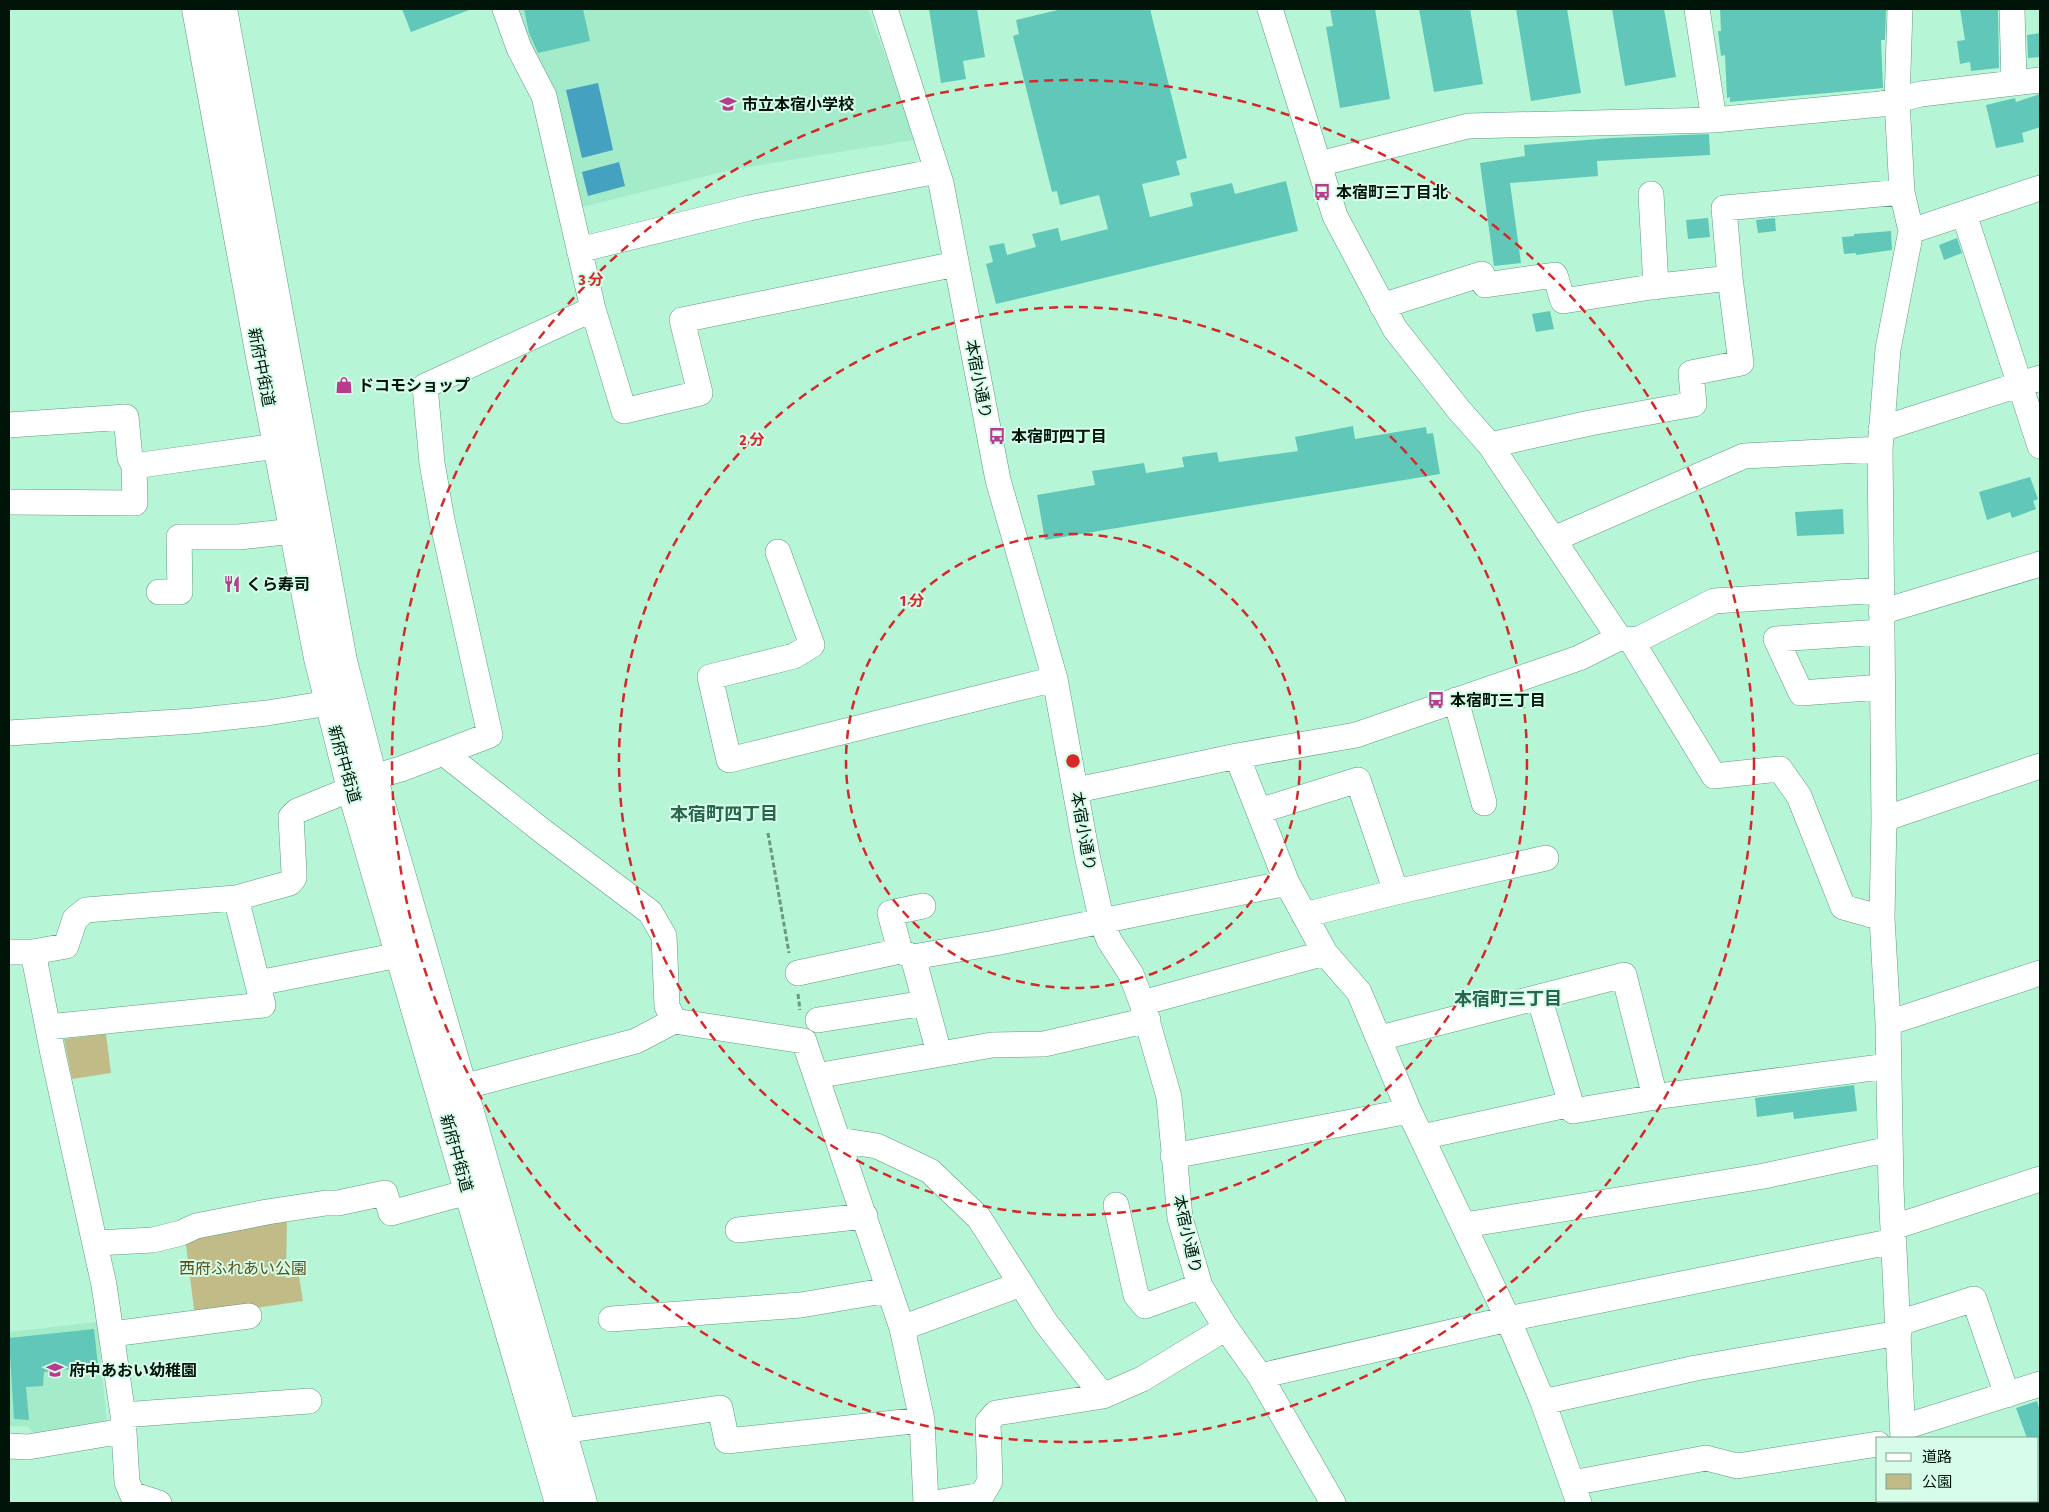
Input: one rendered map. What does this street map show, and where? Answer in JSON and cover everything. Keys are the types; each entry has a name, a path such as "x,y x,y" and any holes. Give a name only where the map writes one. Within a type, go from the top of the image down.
{"main road":[{"name":"新府中街道","path":"196,9 292,531 329,703 362,783 463,1087 583,1503"},
{"name":"新府中街道","path":"223,9 336,627 362,783 399,955 559,1503"}],"street":[{"path":"505,9 519,48 544,96 593,309 624,412 700,393 682,320 956,264"},
{"name":"本宿小通り","path":"884,9 937,171 998,480 1055,679 1077,790 1087,855 1102,922 1109,940 1130,974 1145,1011 1169,1097 1180,1218 1200,1286 1226,1328 1260,1376 1333,1503"},
{"path":"1270,9 1336,216 1395,329 1459,410 1490,445 1625,639 1714,776 1780,769 1799,796 1843,907 1882,918"},
{"path":"1697,9 1714,120"},
{"path":"1900,9 1897,100 1902,192 1912,231 1888,349 1880,439 1884,819 1882,918 1888,1023 1890,1149 1904,1433 2040,1384"},
{"path":"2012,9 2014,83"},
{"path":"1319,164 1468,126 1714,120 1881,104 1921,94 2040,80"},
{"path":"579,250 749,208 937,171"},
{"path":"1912,231 2040,188"},
{"path":"1490,445 1590,422 1694,404 1691,373 1741,363 1730,278 1724,208 1902,192"},
{"path":"1652,194 1656,287"},
{"path":"1964,214 2030,382 2040,446"},
{"path":"1382,306 1482,274 1485,285 1555,274 1563,301 1730,278"},
{"path":"9,952 33,952 66,946 75,919 86,910 236,898 290,883 294,878 292,817 297,811 362,783 490,736 442,520 432,464 425,386 593,309"},
{"path":"1554,539 1744,456 1880,439 2030,382"},
{"path":"9,425 126,417 130,458 134,466 136,503 9,502"},
{"path":"134,466 277,446"},
{"path":"179,592 179,537 239,537 292,531"},
{"path":"778,552 812,645 794,656 710,677 729,760 1055,679"},
{"path":"1882,687 1801,693 1776,639 1881,611 2040,564"},
{"path":"1077,790 1237,756 1356,735 1580,658 1625,639 1641,638 1714,601 1881,611"},
{"path":"1456,700 1484,803"},
{"path":"9,733 193,721 267,713 329,703"},
{"path":"445,754 545,833 650,912 664,936 667,1006 674,1021"},
{"path":"1237,756 1287,883 1325,953 1358,992 1380,1038 1409,1111 1508,1319 1543,1402 1575,1493 1706,1458 1737,1466 1876,1444"},
{"path":"1884,819 2040,766"},
{"path":"1259,811 1358,780 1396,892"},
{"path":"1304,915 1546,858"},
{"path":"795,968 995,943 1287,883"},
{"path":"48,1027 263,1005 236,898"},
{"path":"923,906 890,913 925,1003 939,1053"},
{"path":"33,952 96,1243 112,1334 128,1482 132,1494 159,1503"},
{"path":"816,1076 992,1045 1044,1044 1325,953"},
{"path":"258,983 399,955"},
{"path":"1888,1023 2040,973"},
{"path":"1380,1038 1624,975 1655,1097"},
{"path":"1539,997 1574,1111 1655,1097 1888,1066"},
{"path":"818,1020 925,1003"},
{"path":"463,1087 636,1042 674,1021 804,1041 866,1216 902,1328 922,1420 926,1503"},
{"path":"1422,1137 1571,1104"},
{"path":"1174,1156 1409,1111"},
{"path":"839,1140 877,1146 930,1172 979,1218 1046,1324 1103,1396"},
{"path":"1465,1226 1764,1176 1890,1149"},
{"path":"1260,1376 1894,1234 2040,1179"},
{"path":"96,1243 153,1240 181,1233 196,1226 267,1212 326,1203 338,1203 384,1192 391,1213 468,1192"},
{"path":"1116,1205 1136,1295 1144,1306 1200,1286"},
{"path":"738,1230 866,1216"},
{"path":"902,1328 1021,1284"},
{"path":"611,1319 801,1305 889,1290"},
{"path":"1543,1402 1696,1368 1899,1328 1974,1299 2007,1395"},
{"path":"112,1334 249,1316"},
{"path":"935,1503 982,1495 990,1481 988,1422 996,1413 1103,1396 1142,1379 1226,1328"},
{"path":"9,1446 28,1447 123,1423 309,1401"},
{"path":"563,1431 720,1408 727,1440 922,1420"}],"path":[{"path":"768,833 795,968"}],"shaded area":[{"name":"市立本宿小学校","path":"510,9 868,9 905,110 913,140 730,170 578,208"},
{"name":"府中あおい幼稚園","path":"97,1322 107,1423 35,1434 27,1426 10,1426 9,1332"}],"green space":[{"path":"106,1034 111,1073 72,1079 64,1039"},
{"name":"西府ふれあい公園","path":"287,1216 286,1278 299,1276 303,1301 195,1317 185,1237"}],"water":[{"path":"598,83 613,150 582,158 566,90"},
{"path":"619,162 625,186 588,196 582,172"}],"building":[{"path":"402,9 469,9 469,10 411,32"},
{"path":"524,9 583,9 590,41 538,53 529,33"},
{"path":"929,9 977,9 985,57 963,61 966,79 941,83"},
{"path":"1062,9 1150,9 1187,158 1176,161 1180,175 1142,184 1150,217 1193,206 1190,193 1232,183 1235,194 1286,181 1298,231 996,304 986,264 993,262 989,246 1004,243 1007,255 1036,247 1032,234 1058,228 1061,241 1108,229 1099,195 1060,205 1057,191 1052,192 1013,36 1019,34 1016,20"},
{"path":"1330,9 1375,9 1390,99 1340,108 1326,27 1333,26"},
{"path":"1419,9 1470,9 1483,84 1434,92"},
{"path":"1516,9 1567,9 1581,93 1531,101"},
{"path":"1612,9 1664,9 1676,77 1625,86"},
{"path":"1720,9 1886,9 1885,40 1881,40 1883,88 1730,102 1730,97 1727,98 1725,55 1721,56 1718,31 1721,31"},
{"path":"1960,9 1998,9 1999,68 1971,71 1970,62 1960,64 1957,41 1965,40"},
{"path":"2040,33 2040,57 2028,58 2027,35"},
{"path":"2040,94 2040,127 2022,133 2024,142 1996,148 1986,105 2015,98 2016,102"},
{"path":"1709,134 1710,155 1597,161 1598,176 1510,183 1521,263 1494,266 1480,163 1525,156 1524,145 1611,138"},
{"path":"1708,218 1710,237 1688,239 1686,220"},
{"path":"1775,218 1776,231 1758,233 1756,220"},
{"path":"1891,231 1892,250 1856,255 1856,253 1844,254 1842,237 1854,236 1854,234"},
{"path":"1957,238 1962,253 1944,260 1939,245"},
{"path":"1550,311 1554,329 1536,332 1532,314"},
{"path":"1353,426 1355,439 1426,427 1427,434 1433,433 1440,474 1045,540 1037,495 1095,485 1092,471 1144,463 1146,473 1184,467 1182,457 1217,452 1219,462 1298,451 1295,437"},
{"path":"2030,477 2038,499 2033,501 2036,509 2012,518 2010,512 1987,520 1979,492"},
{"path":"1843,509 1844,534 1797,536 1795,512"},
{"path":"1854,1085 1857,1111 1794,1119 1793,1112 1757,1117 1755,1098"},
{"path":"94,1329 98,1366 44,1372 43,1386 26,1387 29,1420 14,1419 9,1338"},
{"path":"2037,1401 2040,1411 2040,1438 2027,1437 2016,1408"}],"place":[{"name":"市立本宿小学校","path":"728,104"},
{"name":"本宿町三丁目北","path":"1322,192"},
{"name":"ドコモショップ","path":"344,385"},
{"name":"本宿町四丁目","path":"997,436"},
{"name":"くら寿司","path":"232,584"},
{"name":"本宿町三丁目","path":"1436,700"},
{"name":"府中あおい幼稚園","path":"55,1370"}],"district":[{"name":"本宿町四丁目","path":"724,814"},
{"name":"本宿町三丁目","path":"1508,999"}]}
